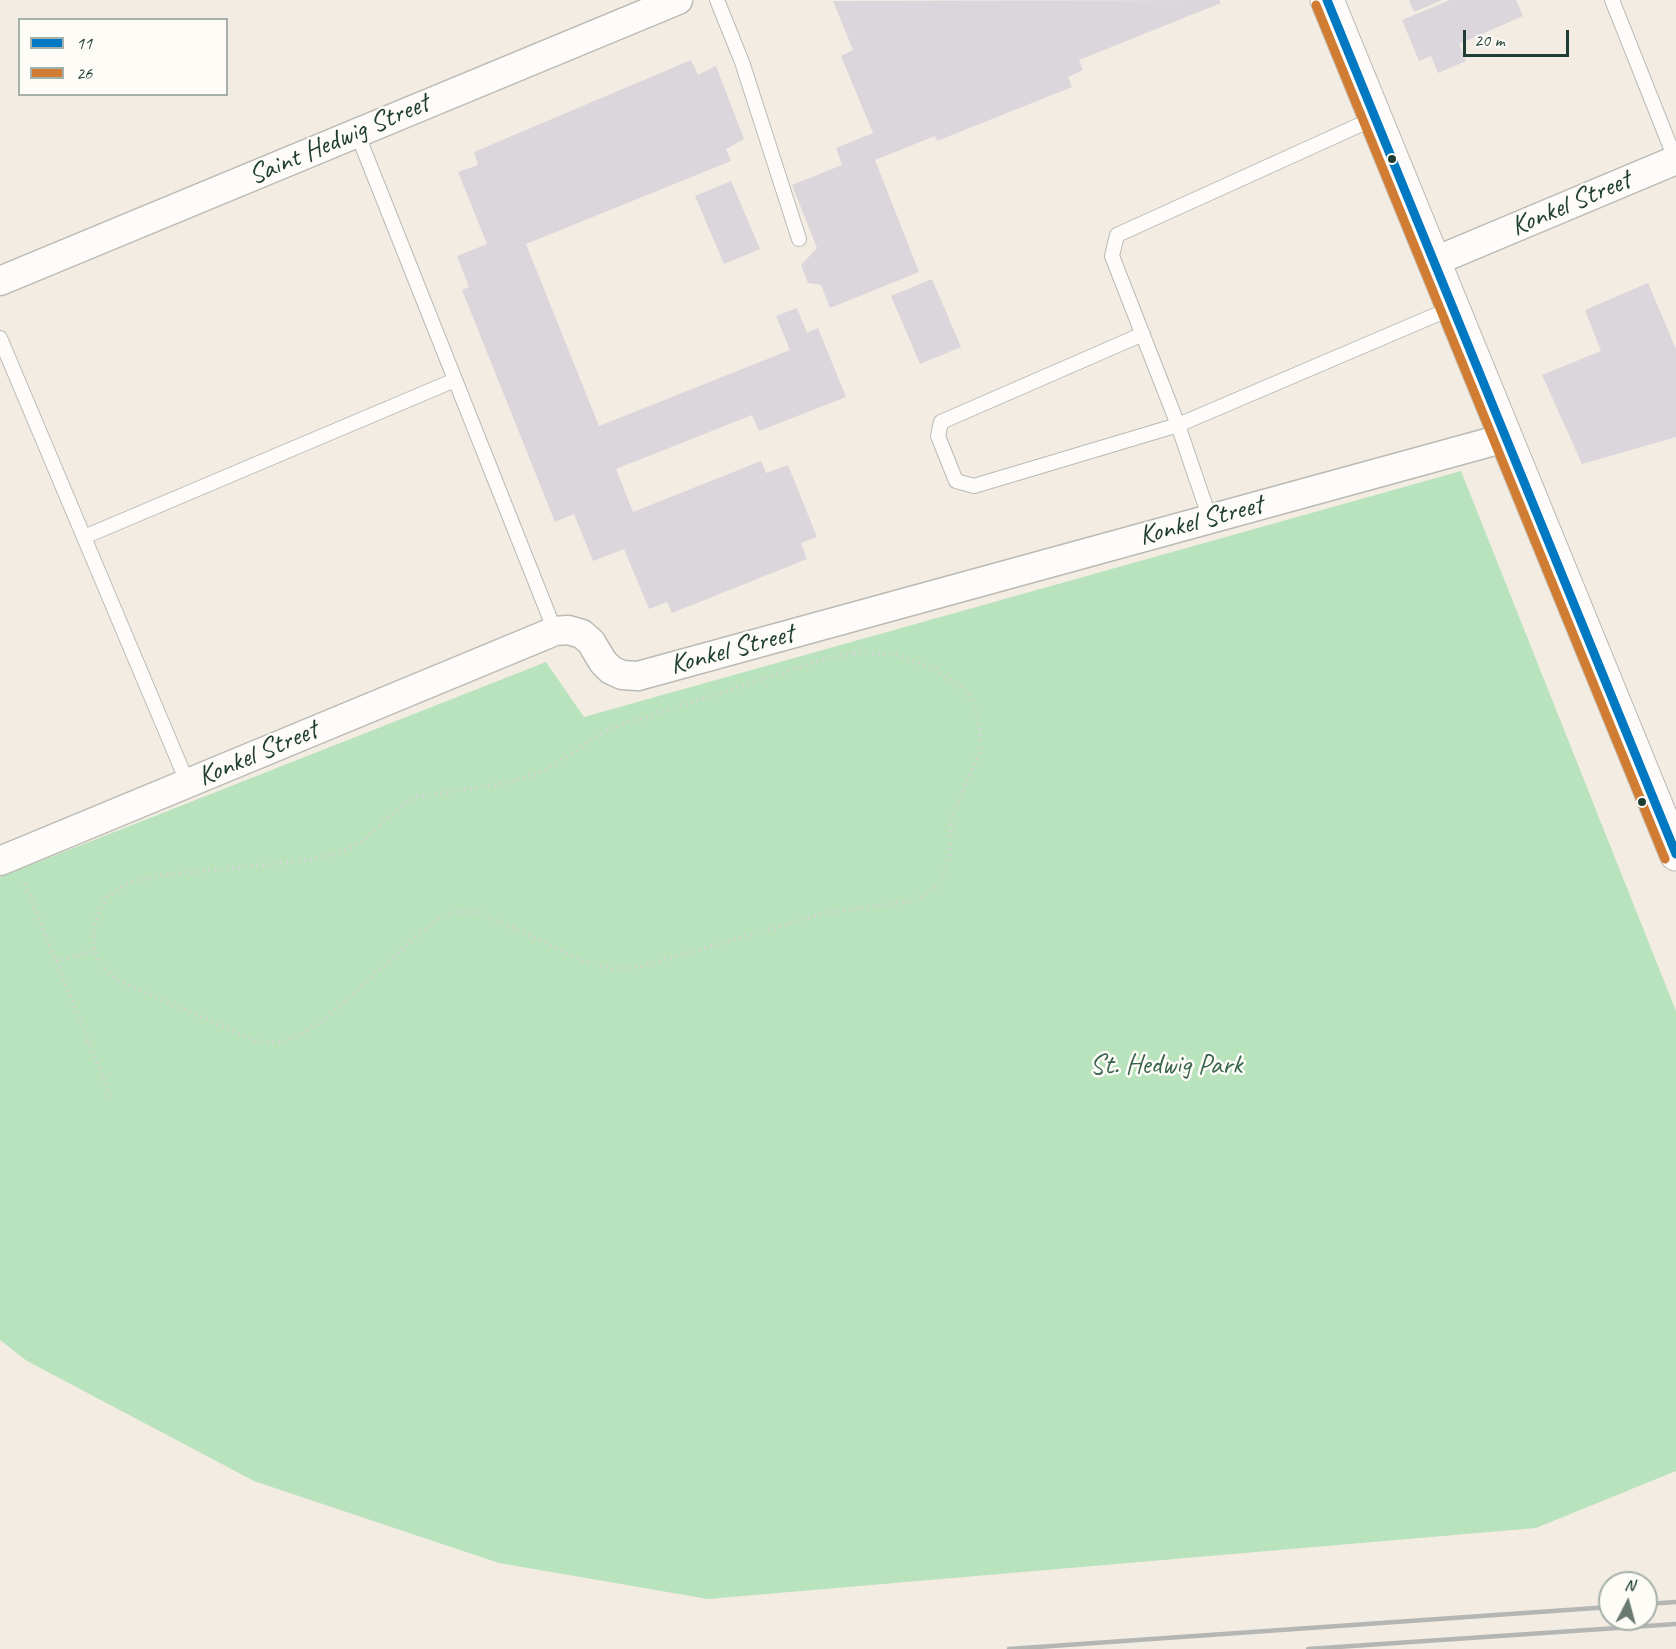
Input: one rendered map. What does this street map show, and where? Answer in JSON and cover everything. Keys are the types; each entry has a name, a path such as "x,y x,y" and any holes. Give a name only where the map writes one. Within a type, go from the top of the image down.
{"street":[{"name":"Saint Hedwig Street","path":"0,281 678,0"},
{"path":"1327,0 1676,855"},
{"name":"Konkel Street","path":"1434,262 1676,161"},
{"name":"Konkel Street","path":"7,859 555,631 568,630 582,634 612,670 622,675 638,676 1505,438"}],"lane":[{"path":"717,0 742,62 799,238"},
{"path":"1612,0 1676,161"},
{"path":"1210,519 1178,425 1112,256 1117,235 1375,118"},
{"path":"357,133 555,631"},
{"path":"1143,334 941,422 938,436 956,481 974,486 1178,425 1452,308"},
{"path":"0,339 188,784"},
{"path":"84,537 454,380"}],"path":[{"path":"854,653 893,654 936,669 967,692 978,717 981,750 952,816 949,860 938,886 914,902 826,913 639,967 612,969 586,962 478,912 456,912 437,920 421,932 323,1021 300,1035 278,1043 258,1042 117,980 101,966 94,951 93,932 98,914 107,897 126,884 163,875 310,860 348,849 364,840 395,811 417,796 506,783 542,772 609,729 815,662 854,653"},
{"path":"7,859 56,962 111,1097"},
{"path":"56,962 94,951"}],"green space":[{"name":"St. Hedwig Park","path":"1461,471 1676,1011 1676,1471 1536,1528 708,1599 499,1563 254,1481 27,1361 0,1340 0,877 546,662 584,717"}],"building":[{"path":"1219,0 1221,3 1079,60 1083,70 1068,77 1072,87 937,141 935,136 875,160 919,272 830,308 821,285 808,283 801,265 817,248 792,185 842,165 836,148 873,133 841,56 853,50 833,1"},
{"path":"1409,0 1442,0 1414,12"},
{"path":"1450,0 1516,0 1523,16 1459,44 1466,61 1438,73 1431,56 1419,61 1402,20"},
{"path":"691,60 698,75 716,66 744,139 726,149 731,161 526,244 599,426 790,350 776,316 797,308 807,333 818,328 846,397 759,431 752,415 616,469 633,512 761,461 766,473 788,465 817,537 801,543 807,559 672,613 667,602 649,609 624,549 593,561 574,514 555,522 462,290 469,287 457,256 487,244 458,172 478,165 474,152"},
{"path":"731,181 760,249 724,264 695,196"},
{"path":"932,279 961,347 920,364 891,296"},
{"path":"1648,283 1676,349 1676,437 1582,464 1542,375 1601,351 1585,310"}],"railway":[{"path":"1658,1603 1676,1602"},
{"path":"1009,1649 1598,1608"},
{"path":"1308,1649 1676,1624"}],"transit line":[{"name":"11","path":"1327,0 1676,854"},
{"name":"26","path":"1316,5 1665,859"}]}
